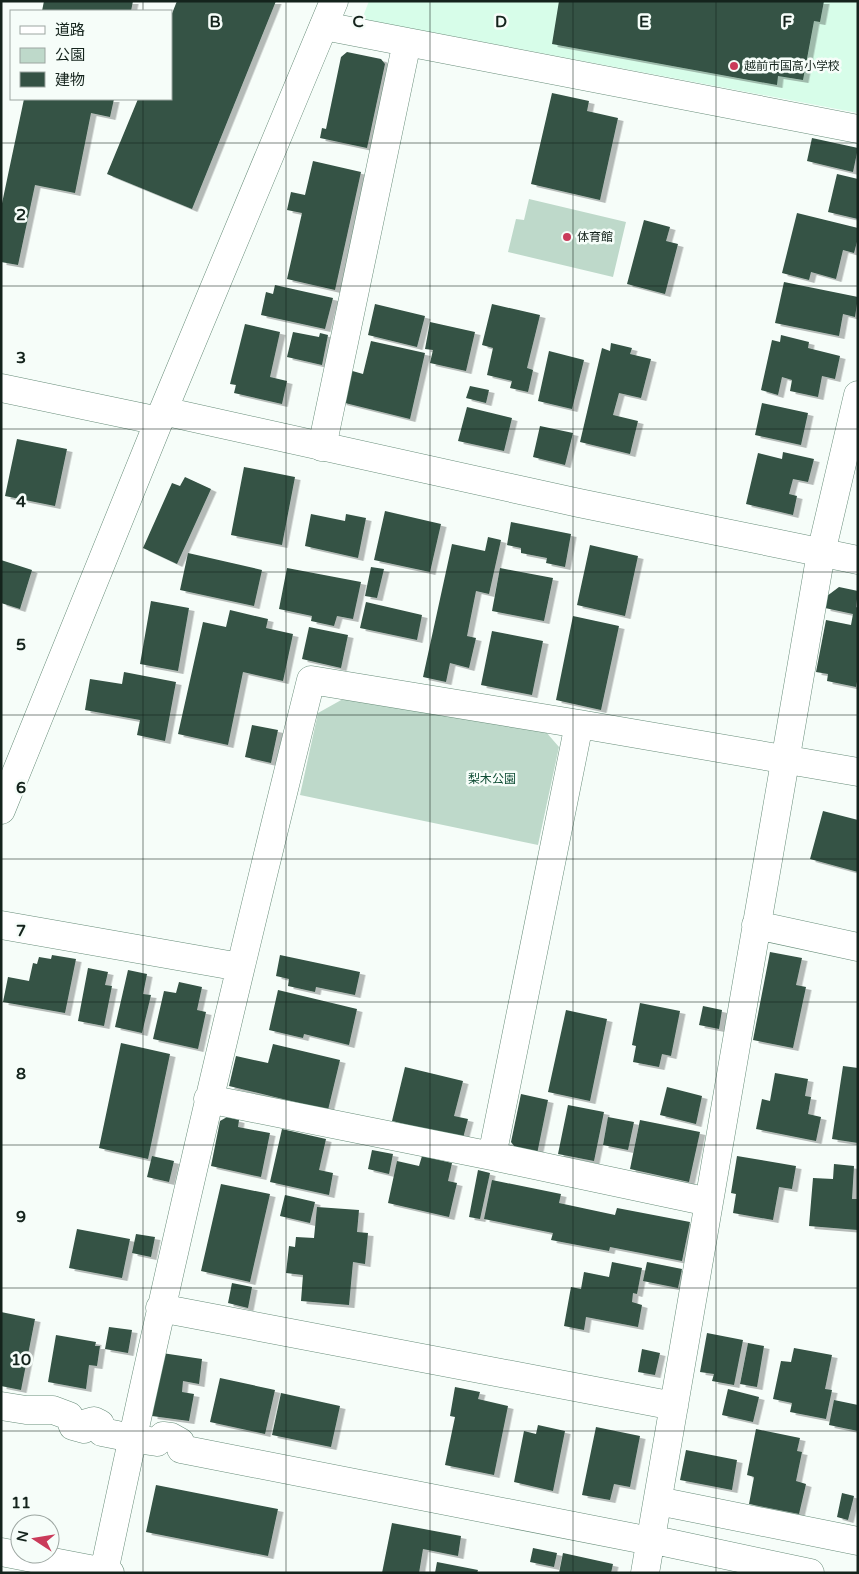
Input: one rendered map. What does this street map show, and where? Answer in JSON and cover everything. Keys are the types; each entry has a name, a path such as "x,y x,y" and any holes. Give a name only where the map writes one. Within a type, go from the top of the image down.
{"street":[{"path":"1,810 161,416 334,1"},
{"path":"324,26 858,129"},
{"path":"322,447 407,42"},
{"path":"1,388 322,447 579,503 858,560"},
{"path":"645,1573 821,553 858,395"},
{"path":"1,1552 107,1572 160,1308 208,1099 311,680 858,772"},
{"path":"492,1156 579,724"},
{"path":"1,924 240,967"},
{"path":"756,925 858,947"},
{"path":"208,1099 709,1202"},
{"path":"160,1308 674,1406"},
{"path":"1,1406 62,1413 123,1436"},
{"path":"1,1424 12,1426 35,1425 64,1432 123,1436 635,1538"},
{"path":"658,1501 858,1541"},
{"path":"664,1542 810,1573"}],"shaded area":[{"name":"越前市国高小学校","path":"369,1 858,1 858,113 362,19"}],"green space":[{"name":"体育館","path":"529,199 626,222 613,277 508,252 516,219 524,220"},
{"name":"梨木公園","path":"343,699 546,732 559,747 538,845 300,795 318,713"}],"building":[{"path":"44,1 133,1 131,10 42,10"},
{"path":"177,1 276,1 192,209 107,174 138,100 172,100 172,14"},
{"path":"559,1 824,1 820,22 814,21 803,80 778,76 777,85 552,44"},
{"path":"347,52 381,59 385,64 367,148 320,138 322,128 326,129 341,57"},
{"path":"552,93 589,101 587,111 618,118 600,200 531,184"},
{"path":"24,100 114,100 110,117 91,113 75,193 35,185 18,265 1,262 1,208"},
{"path":"812,138 858,148 853,172 807,161"},
{"path":"313,161 361,172 335,290 287,279 302,213 287,210 291,192 305,195"},
{"path":"837,174 858,179 858,219 828,212"},
{"path":"797,213 858,228 858,238 854,253 843,250 836,279 811,272 809,280 782,273"},
{"path":"644,220 670,227 666,241 678,244 665,294 627,284"},
{"path":"784,282 858,297 855,317 843,314 839,336 775,323"},
{"path":"275,285 333,298 325,329 261,315 266,292 273,294"},
{"path":"375,304 425,316 417,347 368,335"},
{"path":"492,304 540,315 527,368 533,370 528,392 510,388 512,381 487,375 493,348 482,345"},
{"path":"430,322 475,332 466,371 430,363 433,350 425,349"},
{"path":"245,324 280,332 270,377 287,381 282,404 234,393 236,385 230,384"},
{"path":"293,332 319,337 320,333 328,335 322,365 287,357"},
{"path":"781,335 809,342 808,348 840,356 835,379 822,376 818,397 790,391 792,380 782,377 778,395 761,390 772,340 780,342"},
{"path":"371,341 425,353 410,419 341,402 349,370 363,374"},
{"path":"611,343 632,348 630,354 651,359 641,398 619,393 613,415 638,421 630,454 580,442 602,348 610,351"},
{"path":"549,351 584,360 572,409 538,401"},
{"path":"470,386 489,390 486,403 466,398"},
{"path":"762,403 808,413 801,445 755,435"},
{"path":"467,407 512,418 504,451 458,441"},
{"path":"540,426 573,433 565,465 533,457"},
{"path":"17,439 67,449 55,506 5,496"},
{"path":"783,452 814,459 808,482 793,479 789,494 797,496 793,515 746,504 758,453 782,459"},
{"path":"244,467 295,477 282,545 231,535"},
{"path":"185,477 211,489 177,564 143,548 172,483 180,486"},
{"path":"385,511 441,524 430,572 374,560"},
{"path":"311,514 345,521 346,514 366,518 358,558 305,546"},
{"path":"511,522 571,534 565,567 546,563 547,558 521,553 521,548 507,545"},
{"path":"488,537 501,540 489,594 476,591 467,636 476,638 469,668 450,663 446,682 423,677 452,544 485,551"},
{"path":"590,545 638,556 625,616 577,605"},
{"path":"188,553 262,570 254,606 180,590"},
{"path":"1,560 32,570 20,609 1,603"},
{"path":"371,567 384,569 377,598 365,596"},
{"path":"287,568 361,582 353,619 337,616 334,626 311,621 312,616 279,609"},
{"path":"500,568 553,578 544,621 492,611"},
{"path":"839,587 858,591 856,607 858,608 858,676 856,687 827,681 828,674 816,672 826,620 851,625 853,614 825,608 827,596"},
{"path":"151,601 189,608 178,671 140,664"},
{"path":"366,602 422,615 417,640 360,628"},
{"path":"230,610 268,619 266,628 293,634 283,681 243,672 228,745 178,734 203,622 226,627"},
{"path":"573,616 619,626 601,710 556,700"},
{"path":"309,627 348,635 341,668 302,659"},
{"path":"492,631 543,641 532,695 481,685"},
{"path":"124,672 176,682 165,741 137,735 140,720 85,710 90,679 122,684"},
{"path":"252,725 278,730 271,763 245,757"},
{"path":"823,811 858,820 858,872 810,859"},
{"path":"770,952 802,958 796,985 806,987 793,1048 753,1040"},
{"path":"52,955 76,959 65,1013 3,1002 8,977 29,981 33,963 37,964 39,957 51,959"},
{"path":"280,955 360,972 355,995 316,987 315,992 288,986 289,979 276,976"},
{"path":"88,968 108,972 105,985 112,986 104,1026 78,1021"},
{"path":"128,970 147,974 143,994 151,995 142,1033 115,1027"},
{"path":"179,982 202,987 197,1010 206,1012 198,1049 153,1039 164,991 176,993"},
{"path":"278,990 357,1009 349,1045 304,1034 303,1038 269,1030"},
{"path":"640,1003 680,1011 671,1056 662,1054 659,1067 633,1062 636,1046 632,1045"},
{"path":"703,1006 722,1010 719,1029 699,1025"},
{"path":"566,1010 607,1019 590,1101 548,1092"},
{"path":"121,1043 170,1054 148,1159 99,1148"},
{"path":"273,1044 340,1060 328,1110 229,1086 236,1056 268,1063"},
{"path":"843,1066 858,1068 858,1143 832,1139"},
{"path":"405,1067 463,1081 454,1116 468,1119 463,1138 392,1121"},
{"path":"775,1073 808,1079 805,1096 811,1097 808,1114 821,1117 816,1141 756,1129 762,1099 770,1101"},
{"path":"667,1087 702,1096 696,1124 660,1115"},
{"path":"521,1094 548,1100 537,1154 517,1150 511,1142"},
{"path":"568,1105 604,1112 594,1161 558,1154"},
{"path":"227,1117 239,1120 238,1127 270,1133 261,1177 211,1166 220,1121"},
{"path":"608,1117 634,1122 628,1150 603,1145"},
{"path":"640,1120 700,1132 689,1182 630,1169"},
{"path":"282,1129 326,1139 319,1170 333,1173 329,1195 270,1182"},
{"path":"372,1150 393,1154 389,1174 368,1169"},
{"path":"152,1156 174,1161 169,1182 147,1177"},
{"path":"422,1156 452,1163 448,1181 457,1183 449,1217 388,1203 397,1161 419,1166"},
{"path":"737,1156 796,1166 792,1189 779,1187 773,1220 733,1213 736,1194 731,1193"},
{"path":"834,1164 854,1166 852,1199 858,1199 858,1230 809,1226 813,1178 833,1179"},
{"path":"478,1170 490,1173 480,1219 469,1217"},
{"path":"492,1180 561,1194 559,1203 615,1215 617,1208 690,1222 682,1261 610,1247 609,1251 551,1240 553,1233 484,1219"},
{"path":"221,1184 270,1194 250,1282 201,1271"},
{"path":"285,1195 315,1202 310,1223 280,1216"},
{"path":"317,1207 359,1210 357,1232 368,1233 365,1264 353,1262 349,1305 301,1301 303,1275 286,1273 289,1246 295,1247 296,1237 314,1238"},
{"path":"77,1229 130,1239 122,1278 69,1268"},
{"path":"136,1234 155,1237 151,1257 132,1253"},
{"path":"612,1262 642,1268 637,1294 633,1293 632,1302 642,1305 638,1327 586,1317 584,1330 564,1326 571,1287 581,1289 584,1272 609,1277"},
{"path":"647,1262 682,1269 678,1288 643,1281"},
{"path":"232,1283 252,1287 248,1308 228,1303"},
{"path":"1,1312 35,1319 21,1390 1,1386"},
{"path":"109,1327 132,1330 128,1353 105,1349"},
{"path":"707,1333 743,1340 734,1385 712,1381 714,1374 700,1372"},
{"path":"56,1335 96,1342 95,1346 100,1346 97,1366 89,1365 86,1389 48,1382"},
{"path":"748,1343 764,1346 757,1387 740,1384"},
{"path":"794,1348 832,1355 825,1389 832,1390 826,1419 790,1412 792,1403 773,1399 781,1361 791,1362"},
{"path":"642,1349 660,1353 655,1375 638,1372"},
{"path":"162,1353 202,1359 199,1384 183,1381 182,1392 194,1394 189,1421 152,1416"},
{"path":"220,1378 275,1390 265,1434 210,1422"},
{"path":"455,1387 480,1392 478,1399 508,1406 494,1475 445,1465 455,1417 450,1416"},
{"path":"728,1389 759,1397 753,1422 722,1415"},
{"path":"281,1393 340,1406 331,1447 272,1435"},
{"path":"834,1400 858,1405 858,1431 829,1425"},
{"path":"538,1425 565,1431 553,1491 514,1482 524,1431 536,1434"},
{"path":"596,1427 640,1436 630,1487 614,1484 610,1500 582,1495"},
{"path":"756,1429 800,1438 797,1451 802,1452 796,1481 806,1484 799,1514 749,1504 754,1477 747,1475"},
{"path":"686,1450 737,1460 732,1490 680,1480"},
{"path":"156,1485 278,1509 268,1556 146,1532"},
{"path":"842,1493 854,1496 848,1520 837,1517"},
{"path":"392,1523 461,1536 458,1556 423,1549 419,1573 382,1573"},
{"path":"533,1548 557,1553 554,1567 530,1562"},
{"path":"563,1553 613,1564 611,1573 559,1573"},
{"path":"437,1562 478,1570 477,1573 435,1573"}],"place":[{"name":"越前市国高小学校","path":"734,66"},
{"name":"体育館","path":"567,237"}]}
